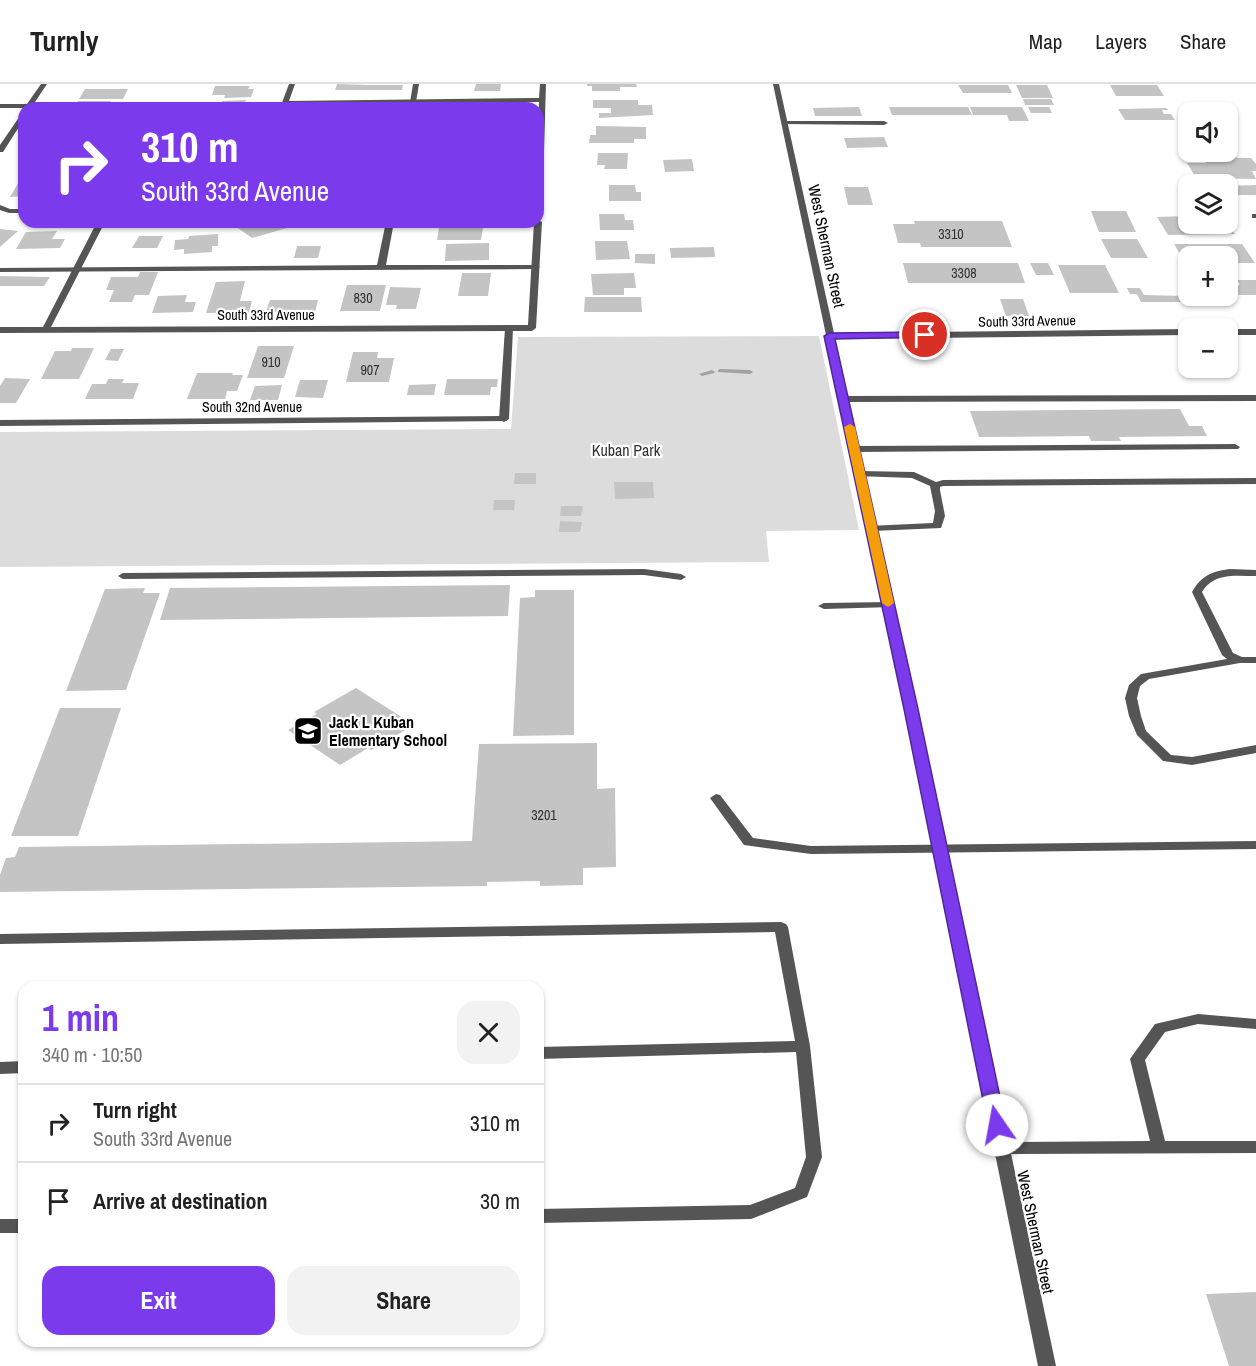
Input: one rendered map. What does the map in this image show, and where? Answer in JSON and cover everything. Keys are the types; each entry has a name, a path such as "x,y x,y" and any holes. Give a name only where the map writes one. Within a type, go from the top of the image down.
{"street":[{"path":"32,102 44,84"},
{"path":"285,102 292,84"},
{"path":"413,102 416,84"},
{"path":"490,102 542,100 543,84"},
{"name":"West Sherman Street","path":"776,84 872,528 1047,1366"},
{"path":"0,106 18,107"},
{"path":"0,150 18,123"},
{"path":"785,123 884,123"},
{"path":"0,207 9,211 18,211"},
{"path":"46,329 98,228"},
{"path":"381,268 389,228"},
{"path":"0,270 536,267 538,228"},
{"name":"South 33rd Avenue","path":"0,330 532,328 536,267"},
{"name":"South 32nd Avenue","path":"0,423 504,419 509,328"},
{"name":"South 33rd Avenue","path":"829,336 1178,332"},
{"path":"1238,332 1256,332"},
{"path":"844,399 1256,399"},
{"path":"855,449 1235,447"},
{"path":"860,474 914,475 935,485 978,482 1249,480 1256,482"},
{"path":"872,528 937,526 941,517 934,490 935,485"},
{"path":"123,576 644,572 681,578"},
{"path":"1240,660 1228,655 1197,592 1201,584 1210,576 1220,573 1256,573"},
{"path":"824,606 888,605"},
{"path":"1256,660 1240,660 1145,676 1135,685 1131,698 1141,732 1167,758 1192,761 1256,749"},
{"path":"716,798 749,842 811,850 1256,845"},
{"path":"0,939 781,927 803,1046 814,1157 801,1192 751,1212 544,1216"},
{"path":"1158,1147 1137,1059 1160,1028 1198,1019 1256,1024"},
{"path":"544,1053 803,1046"},
{"path":"0,1068 18,1067"},
{"path":"1002,1148 1256,1147"},
{"path":"0,1227 18,1226"}],"green space":[{"name":"Kuban Park","path":"819,336 859,530 766,531 769,562 0,567 0,432 511,429 518,337"}],"building":[{"path":"337,84 403,85 402,90 335,90"},
{"path":"476,84 501,84 500,91 474,91"},
{"path":"587,84 636,84 637,87 620,87 620,91 592,91 592,86 587,86"},
{"path":"958,85 1008,85 1012,93 963,93"},
{"path":"1016,85 1047,85 1053,98 1022,98"},
{"path":"1110,85 1157,85 1164,96 1116,96"},
{"path":"215,86 250,86 248,89 254,89 251,97 224,98 225,95 212,95"},
{"path":"85,89 128,89 123,99 79,99"},
{"path":"1023,99 1051,99 1054,105 1025,105"},
{"path":"246,100 245,102 222,101"},
{"path":"593,100 638,100 638,105 652,105 653,115 599,118 599,113 611,113 611,108 593,108"},
{"path":"78,101 111,101 110,102"},
{"path":"859,107 862,116 815,116 813,108"},
{"path":"889,107 968,107 972,115 892,115"},
{"path":"970,107 1022,107 1029,121 1009,121 1007,115 973,115"},
{"path":"1028,107 1049,107 1052,113 1031,113"},
{"path":"1166,108 1168,110 1162,110 1164,114 1171,114 1175,120 1125,120 1118,109"},
{"path":"596,126 646,127 646,139 634,139 634,143 589,143 590,135 596,135"},
{"path":"884,137 888,147 847,148 844,138"},
{"path":"598,153 628,153 627,169 604,169 605,165 597,165"},
{"path":"1238,158 1251,158 1256,164 1256,171 1252,171 1256,179 1238,179 1238,174 1194,174 1187,163 1238,162"},
{"path":"692,159 694,171 665,172 663,160"},
{"path":"18,183 18,196 10,197"},
{"path":"609,185 635,185 636,192 641,192 641,201 609,201"},
{"path":"1256,185 1256,195 1238,195 1238,186"},
{"path":"844,187 868,187 873,205 848,205"},
{"path":"1091,211 1126,211 1136,232 1099,232"},
{"path":"599,214 624,214 625,220 633,220 634,230 600,230"},
{"path":"1178,216 1178,234 1235,234 1168,235 1157,217"},
{"path":"914,221 1002,221 1012,247 921,247 920,243 898,243 893,224 915,224"},
{"path":"238,228 287,228 252,238"},
{"path":"439,228 483,228 481,240 437,240"},
{"path":"0,229 18,231 0,247"},
{"path":"57,231 52,239 65,239 60,248 16,249 26,232"},
{"path":"218,234 218,246 212,246 212,252 184,254 184,249 174,250 175,240 188,239 189,236"},
{"path":"139,236 163,236 157,248 132,248"},
{"path":"1101,239 1137,239 1148,258 1111,258"},
{"path":"595,241 627,241 630,259 596,260"},
{"path":"489,243 489,260 445,261 446,244"},
{"path":"1174,244 1242,244 1255,263 1238,263 1238,246 1178,246 1178,251"},
{"path":"297,246 321,246 318,258 294,258"},
{"path":"714,247 715,257 671,258 670,248"},
{"path":"635,254 655,254 655,264 635,263"},
{"path":"903,263 1018,263 1025,283 908,283"},
{"path":"1030,263 1048,263 1054,275 1036,275"},
{"path":"1058,265 1105,265 1119,293 1070,293"},
{"path":"140,272 158,272 149,295 135,295 132,302 109,302 114,290 106,290 111,277 138,277"},
{"path":"462,273 491,273 488,296 458,296"},
{"path":"634,273 636,288 624,288 624,295 593,295 591,274"},
{"path":"0,276 50,277 44,286 0,286"},
{"path":"1238,280 1256,280 1256,295 1238,295 1238,285 1240,285"},
{"path":"245,281 240,301 252,301 249,313 206,313 216,282"},
{"path":"347,285 386,285 380,311 340,311"},
{"path":"390,287 421,288 416,309 396,309 397,305 386,305"},
{"path":"1127,288 1140,288 1144,295 1178,296 1178,302 1141,302 1137,294 1130,294"},
{"path":"187,295 185,302 196,302 193,312 152,313 158,296"},
{"path":"585,297 641,297 642,312 584,312"},
{"path":"1000,299 1023,299 1029,316 1006,316"},
{"path":"270,300 318,300 315,312 266,312"},
{"path":"258,346 294,346 284,378 247,378"},
{"path":"72,348 94,348 79,379 41,379 55,351 71,351"},
{"path":"111,349 124,349 118,361 105,360"},
{"path":"353,352 378,352 377,358 394,358 389,382 346,382"},
{"path":"197,373 243,375 237,391 227,391 225,399 187,399"},
{"path":"5,378 30,379 16,403 0,403 0,386"},
{"path":"108,379 124,379 122,383 139,383 133,399 85,399 92,384 106,384"},
{"path":"447,379 498,379 497,387 491,387 490,395 444,395"},
{"path":"300,380 328,380 323,398 295,397"},
{"path":"436,384 434,395 407,395 409,385"},
{"path":"282,385 278,400 250,400 255,386"},
{"path":"1180,409 1189,426 1202,426 1207,436 1119,437 1121,441 1091,441 1089,436 979,437 970,411"},
{"path":"515,473 536,473 536,484 514,484"},
{"path":"614,482 653,482 654,498 615,499"},
{"path":"494,500 515,500 514,510 493,510"},
{"path":"561,506 583,506 581,516 560,516"},
{"path":"560,521 582,522 580,532 559,532"},
{"path":"510,585 508,616 160,620 170,588"},
{"path":"145,588 143,593 160,593 126,690 66,691 105,589"},
{"path":"535,590 574,590 574,735 513,736 520,598 535,597"},
{"path":"356,688 414,725 340,765 288,730 317,714 314,712"},
{"path":"60,708 121,708 78,836 11,836"},
{"path":"597,743 597,789 615,788 616,867 583,868 583,885 540,886 540,881 487,882 487,886 0,892 0,875 6,858 15,857 19,847 472,841 479,744"},
{"path":"1256,1292 1256,1366 1229,1366 1206,1294"}],"waterway":[{"path":"720,371 750,372"},
{"path":"702,374 712,372"}],"slow traffic":[{"path":"850,427 888,603"}],"place":[{"name":"Jack L Kuban Elementary School","path":"308,731"}],"route":[{"path":"925,335 829,336 911,709 997,1125"}]}
